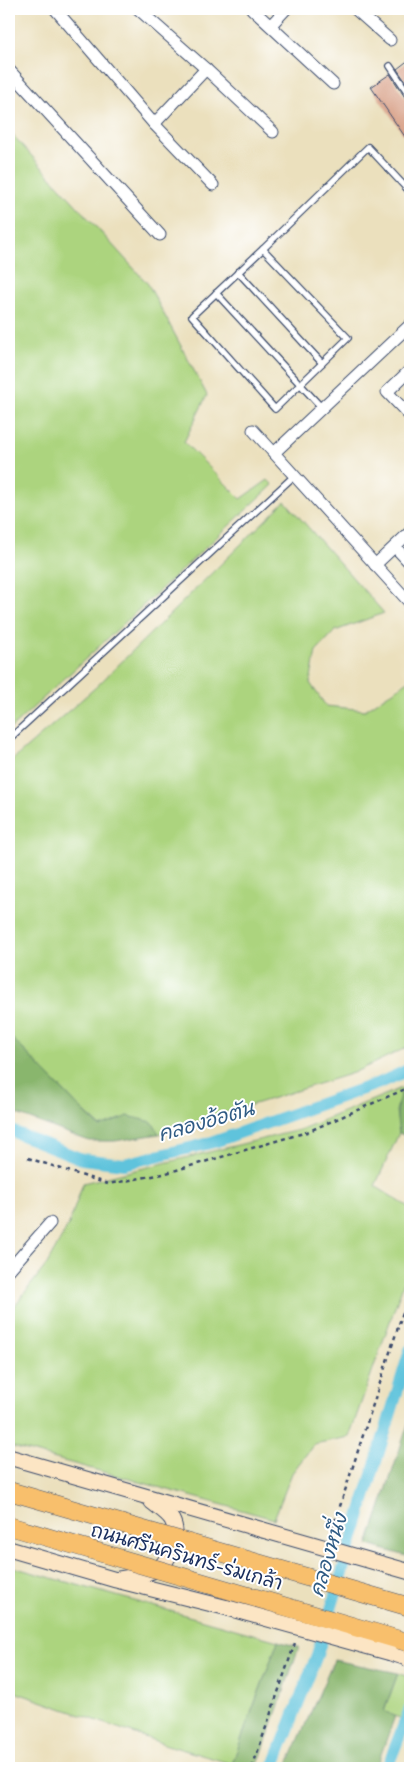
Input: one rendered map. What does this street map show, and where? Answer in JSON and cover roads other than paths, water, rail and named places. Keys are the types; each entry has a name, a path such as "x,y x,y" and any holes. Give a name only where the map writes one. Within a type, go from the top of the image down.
{"main road":[{"path":"9,1457 410,1572"},
{"name":"ถนนศรีนครินทร์-ร่มเกล้า","path":"9,1491 410,1606"},
{"path":"116,1580 156,1569 166,1562 170,1554 175,1527 171,1518 147,1498"},
{"name":"ถนนศรีนครินทร์-ร่มเกล้า","path":"9,1526 410,1643"},
{"name":"ถนนศรีนครินทร์-ร่มเกล้า","path":"9,1549 116,1580 228,1608 410,1659"}],"street":[{"path":"55,9 154,124 213,185"},
{"path":"138,9 273,132"},
{"path":"252,9 333,84"},
{"path":"271,25 286,9"},
{"path":"355,9 390,40"},
{"path":"154,124 206,69"},
{"path":"9,70 160,235"},
{"path":"274,453 410,324"},
{"path":"410,370 387,392 410,416"},
{"path":"253,430 410,603"},
{"path":"375,566 410,532"},
{"path":"395,547 410,563"},
{"path":"9,1270 50,1223"}],"lane":[{"path":"390,66 410,96"},
{"path":"262,249 348,338 275,409 192,316 368,147 410,192"},
{"path":"238,272 322,363"},
{"path":"216,293 322,408"},
{"path":"9,739 294,476"}],"waterway":[{"name":"คลองอ้อตัน","path":"9,1130 82,1159 124,1164 214,1142 382,1082 410,1069"},
{"name":"คลองหนึ่ง","path":"273,1768 317,1655 410,1350"},
{"path":"387,1768 410,1709"}]}
